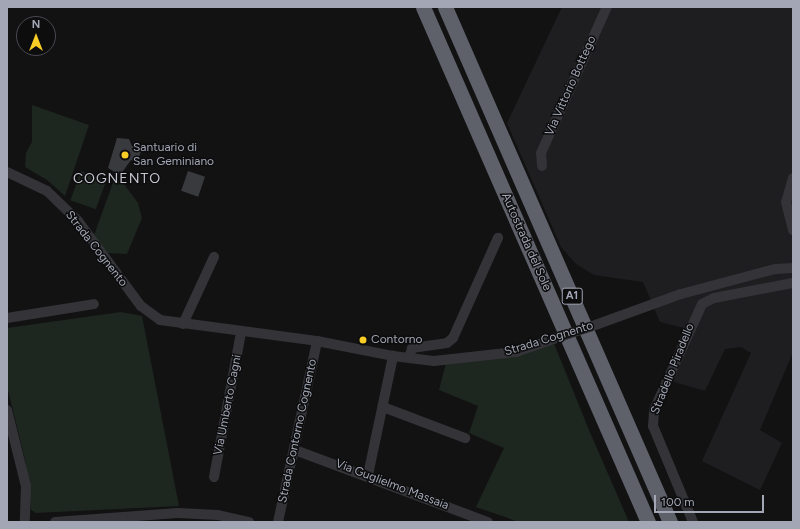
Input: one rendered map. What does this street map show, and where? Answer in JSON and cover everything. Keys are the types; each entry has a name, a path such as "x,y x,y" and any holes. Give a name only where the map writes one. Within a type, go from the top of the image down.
{"highway":[{"name":"Autostrada del Sole","path":"423,7 648,522"},
{"name":"Autostrada del Sole","path":"445,7 670,522"}],"street":[{"name":"Via Vittorio Bottego","path":"542,166 541,153 607,7"},
{"name":"Strada Cognento","path":"7,172 36,183 73,216 149,314 166,322 242,333 318,341 393,360 409,358 434,360 483,357 516,352 681,294 792,267"},
{"path":"793,178 786,202 793,230"},
{"path":"409,358 412,348 447,343 453,338 498,238"},
{"path":"183,324 214,257"},
{"name":"Stradello Piradello","path":"693,522 653,426 654,410 702,304 714,298 793,283"},
{"path":"7,318 94,304"},
{"name":"Via Umberto Cagni","path":"214,477 242,333"},
{"name":"Strada Contorno Cognento","path":"278,522 318,341"},
{"path":"368,475 393,360"},
{"path":"383,408 465,438"},
{"path":"7,410 26,486 25,522 36,522"},
{"name":"Via Guglielmo Massaia","path":"295,450 368,475 488,522"},
{"path":"55,522 178,513 218,515 249,522"}],"shaded area":[{"path":"562,7 793,7 793,352 760,430 782,443 760,490 702,461 751,353 741,347 725,349 705,391 664,379 684,328 660,322 643,282 594,275 576,264 561,247 507,123"},
{"path":"32,105 89,125 65,196 47,180 25,167 26,153 32,142"},
{"path":"81,171 106,180 96,209 70,200"},
{"path":"114,180 124,184 138,203 142,218 127,254 106,253 93,238"},
{"path":"121,312 142,316 179,506 36,513 31,510 25,460 7,386 7,328"},
{"path":"553,341 589,430 629,522 519,522 476,507 504,448 469,433 478,406 439,390 446,363 501,357"}],"building":[{"name":"Santuario di San Geminiano","path":"117,138 129,139 132,146 142,149 137,162 131,160 120,175 108,168"},
{"path":"188,171 205,177 198,197 181,191"}],"place":[{"name":"Santuario di San Geminiano","path":"125,155"},
{"name":"Contorno","path":"363,340"}],"district":[{"name":"COGNENTO","path":"117,179"}]}
